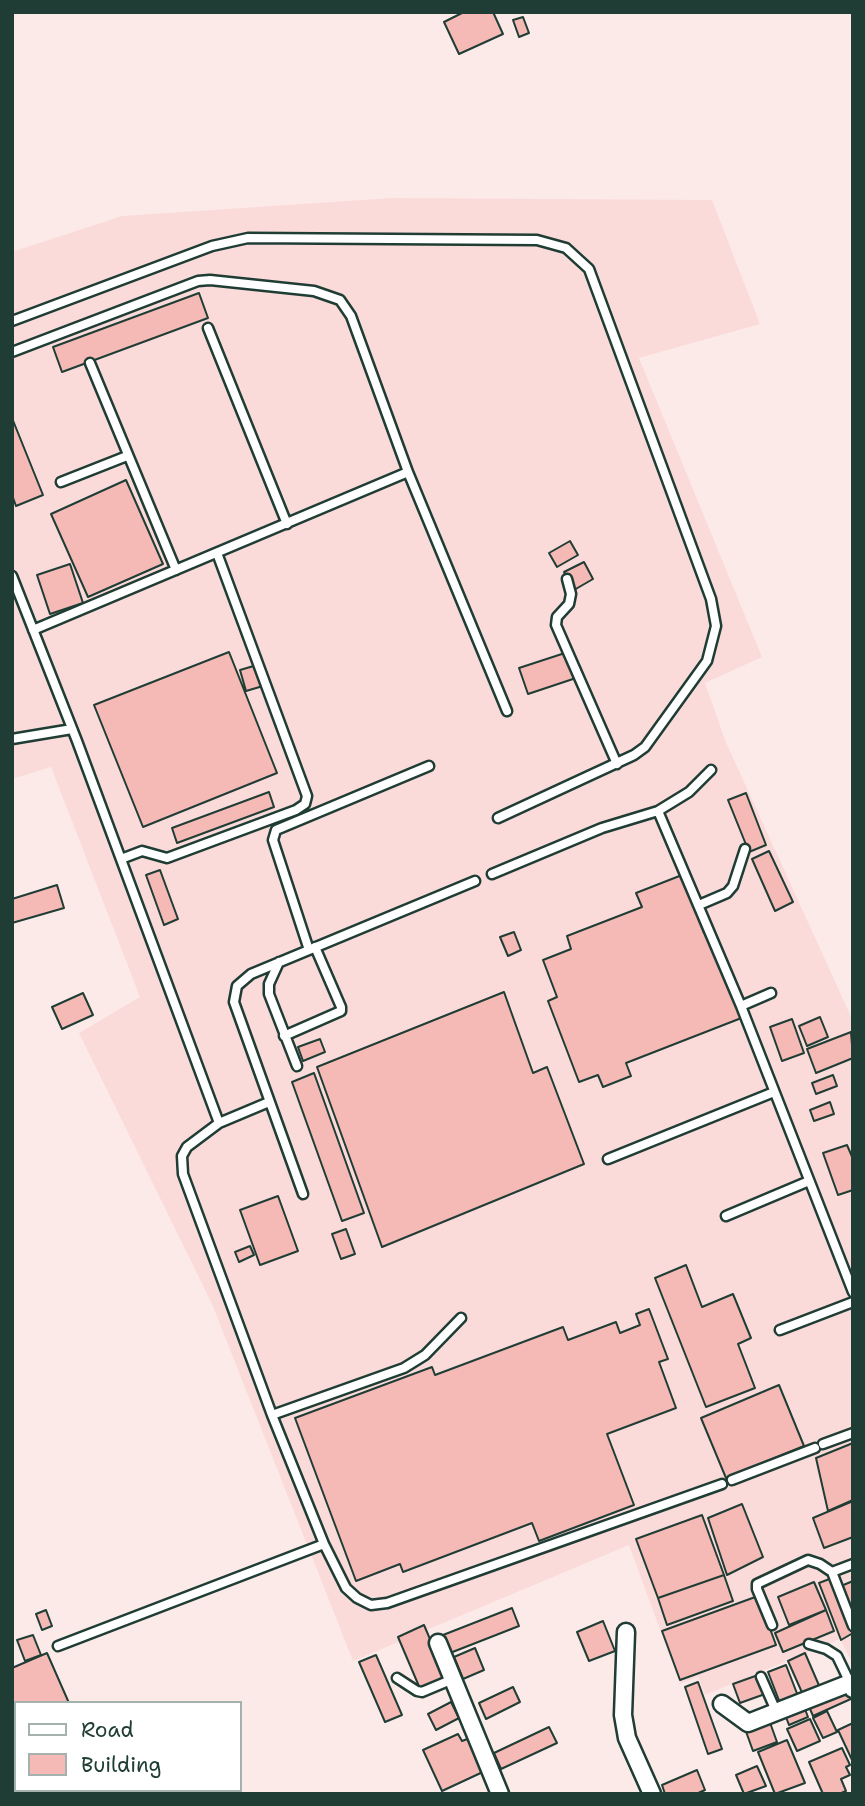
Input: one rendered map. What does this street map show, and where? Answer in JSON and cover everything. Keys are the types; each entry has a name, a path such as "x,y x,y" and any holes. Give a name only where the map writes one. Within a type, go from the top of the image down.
{"street":[{"path":"626,1632 623,1715 627,1738 652,1794"},
{"path":"438,1643 500,1794"},
{"path":"722,1704 746,1723 851,1686"}],"lane":[{"path":"12,321 212,246 248,238 537,240 566,248 589,269 711,599 716,626 707,660 645,747 617,764 498,818"},
{"path":"12,352 198,281 314,291 340,300 351,316 408,472 508,711"},
{"path":"208,328 287,524"},
{"path":"90,363 176,570"},
{"path":"61,482 127,456"},
{"path":"33,630 408,472"},
{"path":"121,859 146,851 167,858 296,810 305,804 307,796 217,553"},
{"path":"12,576 219,1123"},
{"path":"567,579 571,594 569,604 556,620 556,625 617,764"},
{"path":"12,739 72,729"},
{"path":"284,1036 341,1011 341,1007 312,948 273,840 276,830 429,766"},
{"path":"492,874 603,828 658,811 689,792 711,770"},
{"path":"658,811 741,1006 853,1292"},
{"path":"699,905 727,893 733,887 745,849"},
{"path":"303,1194 234,1002 237,986 251,974 475,881"},
{"path":"279,962 269,984 269,994 297,1066"},
{"path":"741,1006 771,993"},
{"path":"608,1159 774,1092"},
{"path":"269,1102 219,1123 187,1147 182,1156 183,1174 272,1415 324,1544 346,1588 357,1598 371,1605 387,1603 722,1484"},
{"path":"726,1216 809,1181"},
{"path":"780,1331 853,1302"},
{"path":"272,1415 404,1368 425,1355 461,1318"},
{"path":"732,1480 853,1433"},
{"path":"58,1646 324,1544"},
{"path":"772,1625 757,1584 807,1560 832,1572 853,1626"},
{"path":"832,1572 853,1564"},
{"path":"809,1644 827,1649 837,1656 851,1686"},
{"path":"761,1677 775,1711"},
{"path":"397,1678 422,1692 453,1679"}],"shaded area":[{"path":"392,198 712,200 760,324 639,358 762,657 705,683 725,740 853,1021 853,1664 840,1639 705,1695 698,1677 680,1684 629,1545 353,1661 212,1304 79,1033 140,997 51,767 12,779 12,252 122,216"}],"building":[{"path":"464,12 493,12 503,34 459,54 444,22"},
{"path":"523,17 529,33 519,37 513,20"},
{"path":"199,293 208,318 62,372 53,347"},
{"path":"12,418 43,495 16,506 12,495"},
{"path":"126,480 163,564 88,597 51,514"},
{"path":"570,541 578,555 557,567 549,553"},
{"path":"584,562 593,579 574,590 564,572"},
{"path":"70,564 83,603 50,614 37,575"},
{"path":"229,652 277,773 143,827 94,705"},
{"path":"568,652 576,678 528,694 519,668"},
{"path":"257,665 263,686 246,691 240,670"},
{"path":"269,792 274,807 177,843 172,828"},
{"path":"746,793 766,845 749,852 728,800"},
{"path":"769,851 793,902 775,911 752,859"},
{"path":"160,870 178,919 164,925 146,875"},
{"path":"682,875 704,933 710,931 744,1017 626,1063 631,1076 603,1087 598,1075 579,1082 548,1001 557,997 543,960 571,949 567,936 642,907 636,893"},
{"path":"57,885 64,908 12,923 12,899"},
{"path":"514,932 521,950 508,956 500,937"},
{"path":"504,992 533,1073 547,1067 584,1164 382,1247 317,1067"},
{"path":"83,993 93,1015 62,1029 52,1007"},
{"path":"820,1017 828,1037 807,1046 799,1026"},
{"path":"792,1019 804,1053 782,1061 770,1027"},
{"path":"851,1032 853,1058 816,1073 807,1049"},
{"path":"320,1039 325,1052 303,1061 298,1047"},
{"path":"314,1073 364,1213 342,1221 292,1082"},
{"path":"833,1075 837,1086 816,1094 812,1083"},
{"path":"830,1102 834,1114 814,1121 810,1110"},
{"path":"847,1145 853,1159 853,1190 838,1195 823,1153"},
{"path":"278,1196 298,1251 260,1265 240,1210"},
{"path":"346,1229 355,1254 341,1259 332,1234"},
{"path":"250,1246 254,1255 239,1262 235,1252"},
{"path":"686,1265 702,1307 733,1294 751,1338 738,1344 755,1388 706,1407 655,1278"},
{"path":"649,1309 668,1359 659,1362 676,1408 607,1434 634,1505 539,1541 532,1523 403,1572 400,1564 356,1581 295,1418 432,1367 435,1375 563,1327 568,1340 616,1322 620,1333 640,1325 636,1314"},
{"path":"779,1385 804,1446 726,1478 701,1418"},
{"path":"853,1443 853,1500 828,1511 816,1458"},
{"path":"853,1501 853,1537 824,1548 813,1518"},
{"path":"742,1504 763,1557 727,1575 708,1518"},
{"path":"702,1515 724,1575 658,1598 636,1539"},
{"path":"724,1575 733,1601 667,1625 658,1598"},
{"path":"832,1578 853,1633 841,1640 819,1583"},
{"path":"853,1581 853,1615 841,1586"},
{"path":"814,1582 826,1610 789,1625 778,1597"},
{"path":"758,1596 776,1645 680,1680 662,1631"},
{"path":"512,1608 519,1626 450,1653 443,1635"},
{"path":"46,1610 52,1626 42,1630 36,1614"},
{"path":"826,1610 834,1631 783,1652 775,1633"},
{"path":"603,1621 615,1651 589,1661 577,1632"},
{"path":"424,1625 447,1679 421,1691 398,1637"},
{"path":"33,1635 41,1655 25,1661 17,1640"},
{"path":"475,1648 484,1670 463,1679 454,1657"},
{"path":"47,1653 68,1701 14,1701 14,1792 109,1794 12,1794 12,1668"},
{"path":"805,1653 821,1690 804,1697 788,1661"},
{"path":"376,1655 402,1715 385,1722 359,1662"},
{"path":"786,1665 798,1696 780,1703 768,1672"},
{"path":"758,1675 765,1694 740,1703 733,1684"},
{"path":"698,1682 722,1749 708,1754 685,1687"},
{"path":"849,1686 853,1698 813,1716 808,1704"},
{"path":"513,1687 520,1702 486,1719 479,1703"},
{"path":"451,1702 459,1718 436,1730 428,1714"},
{"path":"803,1704 808,1717 789,1725 784,1712"},
{"path":"827,1711 837,1732 823,1738 813,1718"},
{"path":"768,1717 777,1742 753,1751 744,1726"},
{"path":"810,1719 820,1741 797,1751 787,1729"},
{"path":"853,1723 853,1762 838,1730"},
{"path":"549,1727 557,1743 501,1769 494,1753"},
{"path":"458,1734 462,1741 470,1738 485,1771 442,1791 423,1750"},
{"path":"787,1740 805,1783 775,1794 758,1752"},
{"path":"842,1748 850,1765 846,1767 850,1775 841,1779 846,1791 823,1794 809,1762"},
{"path":"757,1766 766,1786 744,1794 736,1775"},
{"path":"697,1770 705,1790 696,1794 665,1794 662,1785"}]}
